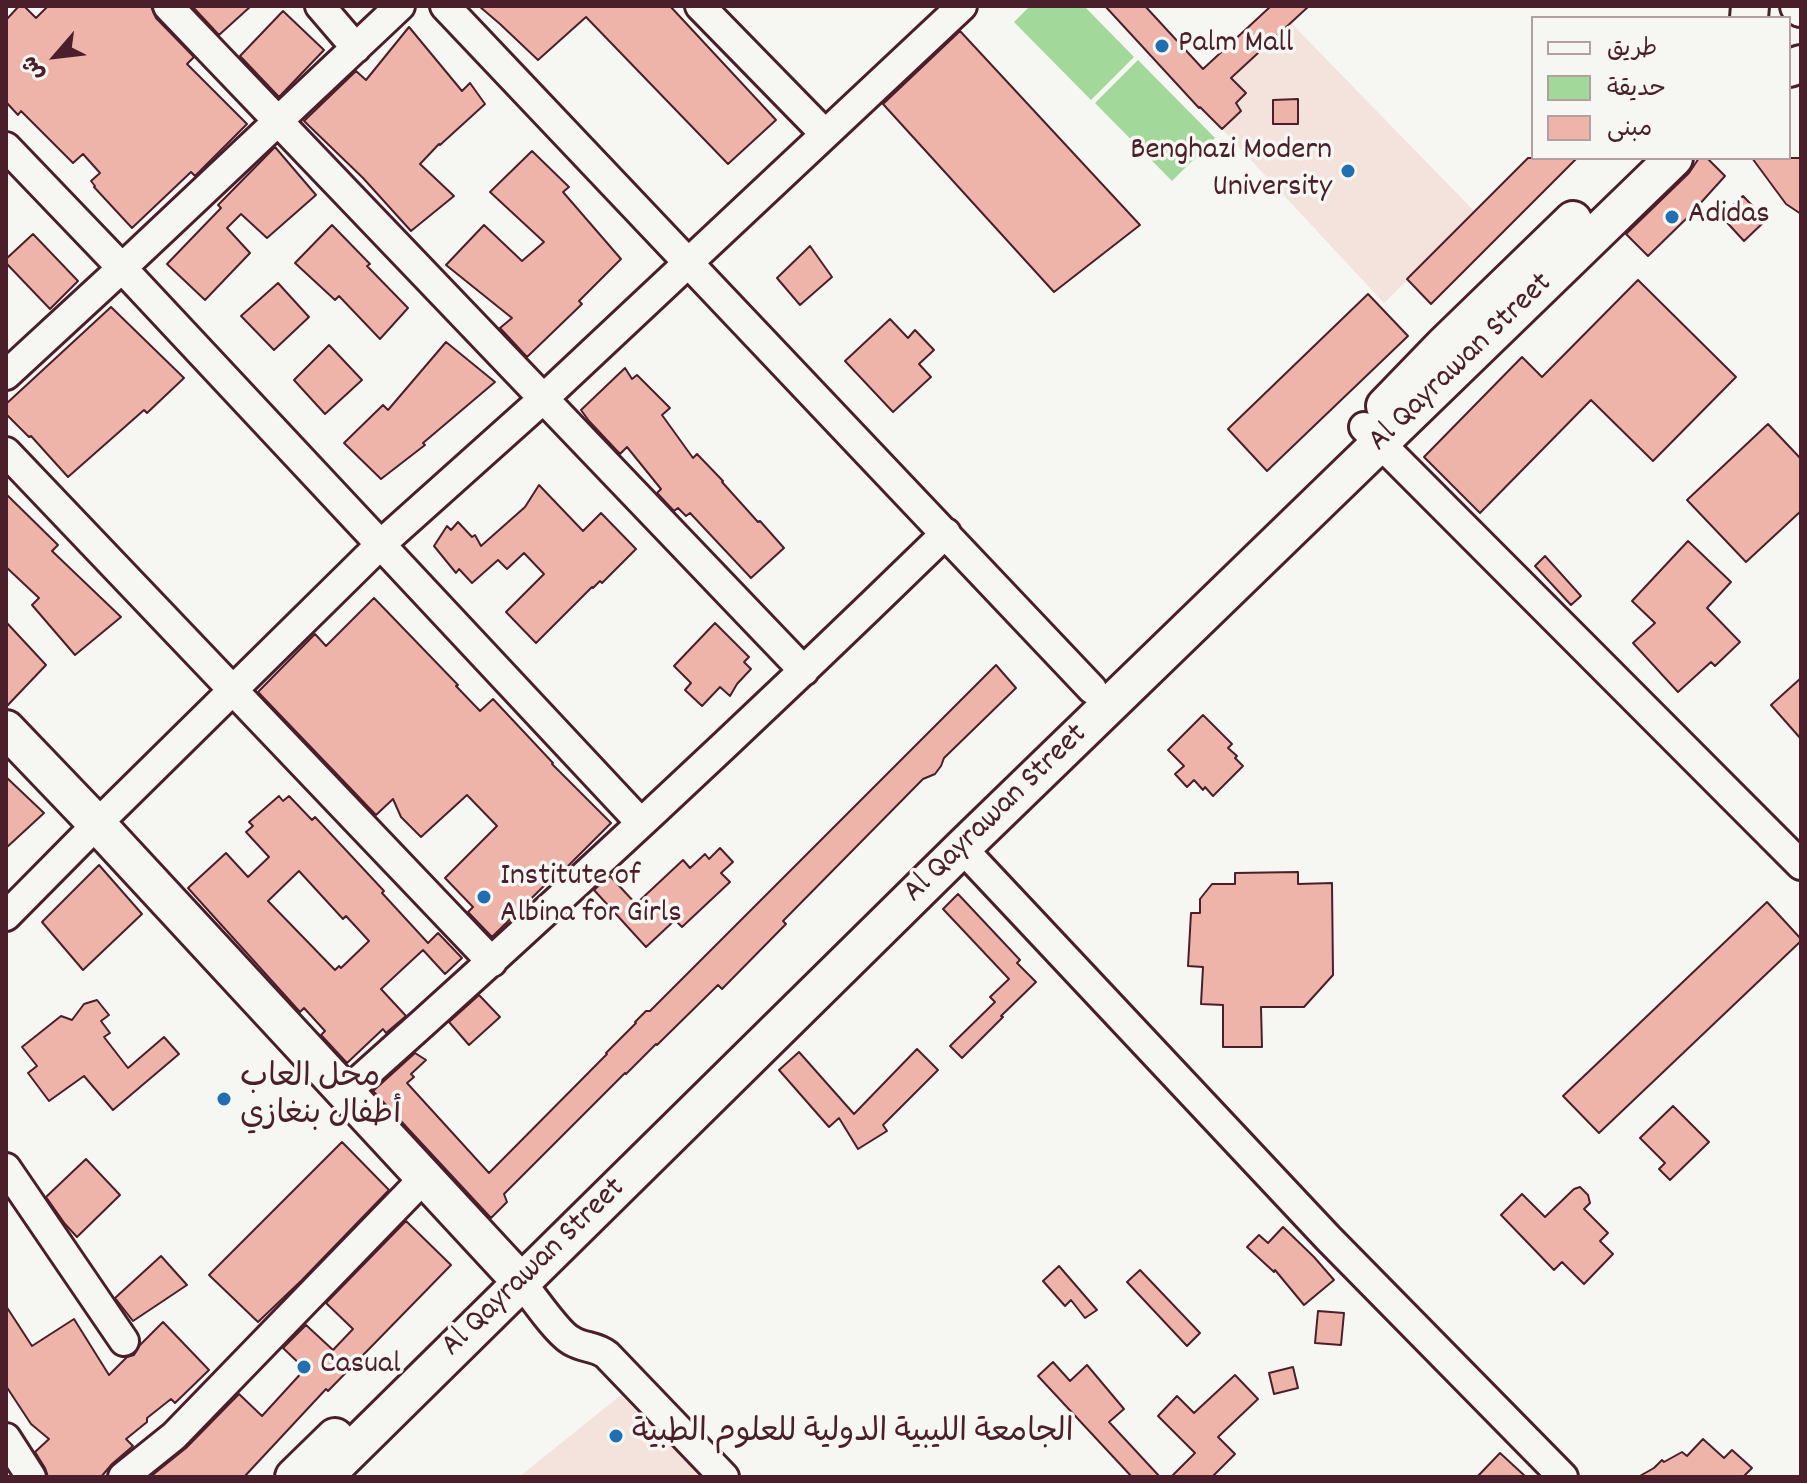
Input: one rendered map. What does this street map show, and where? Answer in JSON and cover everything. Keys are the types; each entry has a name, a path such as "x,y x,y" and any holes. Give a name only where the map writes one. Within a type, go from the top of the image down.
{"main road":[{"name":"Al Qayrawan Street","path":"294,1477 514,1275 962,848 1372,435 1443,346 1636,160"},
{"name":"Al Qayrawan Street","path":"324,1477 470,1332 514,1275 1092,689 1672,160"},
{"path":"6,729 514,1275"}],"street":[{"path":"168,6 804,671"},
{"path":"320,6 356,48"},
{"path":"6,375 400,6"},
{"path":"445,6 1092,689"},
{"path":"700,6 825,134"},
{"path":"6,916 380,545 543,399 962,6"},
{"path":"6,147 640,822"},
{"path":"1372,435 1801,865"},
{"path":"6,452 492,962"},
{"path":"345,1093 492,962 804,671 946,533"},
{"path":"962,848 1328,1238 1563,1477"},
{"path":"6,1168 124,1341"},
{"path":"123,1477 174,1436 424,1178"},
{"path":"514,1275 567,1338 607,1355 724,1477"},
{"path":"6,1438 31,1477"}],"shaded area":[{"name":"Benghazi Modern University","path":"1291,23 1476,213 1384,303 1199,108"},
{"name":"الجامعة الليبية الدولية للعلوم الطبية","path":"621,1395 701,1477 519,1477"}],"green space":[{"path":"1030,6 1084,6 1134,57 1091,100 1014,22"},
{"path":"1138,60 1215,138 1172,181 1095,103"}],"building":[{"path":"19,6 24,6 36,18 48,6 151,6 156,18 194,57 187,64 247,124 195,176 191,172 132,228 94,187 91,181 100,173 83,154 73,163 21,111 18,115 6,102 6,20"},
{"path":"192,6 251,6 219,35"},
{"path":"479,6 670,6 776,120 728,164 586,17 538,60"},
{"name":"Palm Mall","path":"1105,6 1145,6 1203,69 1271,6 1309,6 1231,78 1246,93 1236,103 1241,111 1222,129"},
{"path":"283,11 324,50 279,97 240,56"},
{"path":"409,27 462,91 470,83 485,104 420,164 454,196 411,231 363,178 304,121 356,71 366,80"},
{"path":"960,31 1140,225 1054,292 883,104"},
{"path":"1298,99 1298,124 1273,124 1273,100"},
{"path":"275,147 316,195 267,238 241,214 227,228 250,253 205,300 167,264 221,208 218,205"},
{"path":"532,151 569,187 563,192 621,259 579,301 582,304 527,357 500,328 512,318 446,265 484,225 522,261 544,242 490,192"},
{"path":"1528,158 1575,160 1431,304 1407,279"},
{"path":"1801,158 1801,214 1786,204 1753,160"},
{"path":"1698,160 1709,160 1725,176 1648,256 1626,234 1689,173"},
{"path":"1743,196 1766,220 1744,241 1721,216"},
{"path":"332,225 408,308 380,339 339,296 335,300 295,263"},
{"path":"33,234 78,281 50,309 6,263 6,259"},
{"path":"810,246 832,277 800,305 777,278"},
{"path":"1638,280 1736,377 1653,461 1591,400 1480,513 1424,457 1522,357 1542,377"},
{"path":"278,283 309,317 274,350 241,316"},
{"path":"1368,294 1408,336 1267,471 1228,429"},
{"path":"111,307 184,378 147,413 144,410 68,477 6,414 6,404"},
{"path":"890,319 908,338 915,330 934,350 919,364 931,377 893,412 845,361"},
{"path":"446,342 495,382 423,443 425,445 381,479 344,443 383,405 388,410"},
{"path":"329,345 362,380 325,414 294,380"},
{"path":"625,368 632,379 637,375 670,408 662,415 693,458 697,454 784,548 751,578 690,513 686,516 678,508 674,511 657,493 661,489 627,447 620,454 581,410"},
{"path":"1768,424 1801,459 1801,511 1746,562 1687,500"},
{"path":"539,485 583,531 601,513 636,549 602,583 600,581 592,587 536,643 506,612 544,574 524,553 507,569 498,560 472,583 459,569 456,573 434,546 447,526 451,530 458,522 472,537 475,535 481,546 525,507"},
{"path":"6,494 58,545 52,551 121,617 75,655 32,605 39,598 6,567"},
{"path":"1688,541 1731,582 1707,608 1740,642 1715,666 1711,662 1678,692 1633,643 1655,623 1632,601"},
{"path":"1545,556 1581,596 1571,605 1535,566"},
{"path":"374,598 480,711 493,699 611,823 492,937 468,912 473,907 445,878 497,826 467,795 421,837 401,817 393,799 376,815 258,692 315,634 326,646"},
{"path":"6,622 46,665 6,707"},
{"path":"715,623 749,657 744,662 751,669 730,696 720,687 702,706 685,690 691,683 674,666"},
{"path":"996,665 1016,688 944,758 935,774 923,779 783,921 786,924 722,989 718,985 504,1194 507,1202 491,1218 373,1091 415,1053 426,1060 411,1074 414,1077 407,1083 489,1173 635,1022 650,1011"},
{"path":"1801,678 1801,739 1771,705"},
{"path":"1203,715 1232,744 1228,748 1243,766 1213,796 1194,780 1187,787 1175,774 1184,766 1168,750"},
{"path":"6,777 44,813 6,848"},
{"path":"279,796 283,801 289,796 312,820 315,817 428,943 438,933 462,958 445,974 423,950 381,989 406,1016 386,1033 383,1029 347,1063 321,1035 325,1031 304,1008 300,1012 188,888 226,853 248,877 269,857 246,832 253,826 249,822","holes":["299,871 343,919 346,916 369,941 335,970 268,901"]},
{"path":"720,848 733,862 721,873 730,882 682,927 675,920 646,947 594,890 610,876 636,904 683,860 690,868 705,854 709,859"},
{"path":"99,865 142,914 83,970 42,922"},
{"path":"1298,872 1298,884 1332,883 1333,975 1304,1007 1261,1007 1262,1047 1223,1047 1223,1005 1201,1004 1203,967 1188,966 1191,913 1200,913 1200,899 1212,884 1235,884 1235,873"},
{"path":"958,894 1020,960 1017,963 1036,982 962,1058 950,1046 995,1002 990,997 1009,979 943,909"},
{"path":"1767,902 1801,941 1599,1133 1563,1096"},
{"path":"479,995 500,1017 469,1045 449,1022"},
{"path":"97,1000 109,1015 101,1021 110,1033 104,1037 128,1068 164,1037 179,1054 113,1110 84,1076 49,1101 28,1073 37,1066 22,1047 61,1016 72,1020 84,1004"},
{"path":"917,1049 938,1070 883,1125 887,1131 858,1149 839,1118 829,1127 779,1070 799,1052 854,1114"},
{"path":"1673,1106 1709,1142 1670,1180 1659,1169 1665,1163 1640,1138"},
{"path":"342,1142 389,1190 258,1322 209,1275"},
{"path":"86,1159 120,1195 77,1237 46,1197"},
{"path":"1580,1187 1588,1195 1590,1203 1584,1209 1608,1233 1600,1241 1613,1254 1584,1284 1562,1262 1554,1270 1501,1215 1522,1194 1545,1217"},
{"path":"406,1221 451,1265 328,1391 326,1389 244,1477 150,1477 186,1448 239,1394 262,1416 305,1369 283,1348 306,1325 333,1350 353,1329 326,1303"},
{"path":"1283,1227 1334,1280 1304,1305 1275,1270 1247,1247 1259,1235 1268,1243"},
{"path":"161,1256 187,1285 133,1321 115,1298"},
{"path":"1059,1266 1097,1310 1085,1318 1071,1300 1065,1306 1043,1281"},
{"path":"1140,1270 1200,1333 1187,1346 1127,1282"},
{"path":"6,1306 32,1346 74,1319 109,1375 127,1357 134,1355 163,1322 209,1370 175,1403 171,1399 147,1418 147,1422 126,1439 133,1446 101,1477 48,1477 35,1452 49,1439 31,1424 6,1386"},
{"path":"1318,1311 1344,1313 1341,1345 1315,1343"},
{"path":"1053,1362 1070,1381 1087,1365 1124,1409 1109,1422 1160,1477 1132,1477 1038,1376"},
{"path":"1293,1367 1298,1388 1274,1394 1269,1373"},
{"path":"1235,1375 1258,1399 1218,1437 1235,1454 1212,1477 1171,1477 1195,1453 1158,1416 1177,1396 1194,1413"},
{"path":"1703,1439 1724,1458 1732,1450 1752,1468 1743,1477 1638,1477 1662,1460 1664,1462 1682,1452 1687,1456"},
{"path":"1500,1453 1526,1477 1477,1477"}],"place":[{"name":"Palm Mall","path":"1162,46"},
{"name":"Benghazi Modern University","path":"1348,171"},
{"name":"Adidas","path":"1672,217"},
{"name":"Institute of Albina for Girls","path":"484,897"},
{"name":"محل العاب أطفال بنغازي","path":"224,1099"},
{"name":"Casual","path":"304,1367"},
{"name":"الجامعة الليبية الدولية للعلوم الطبية","path":"616,1436"}]}
